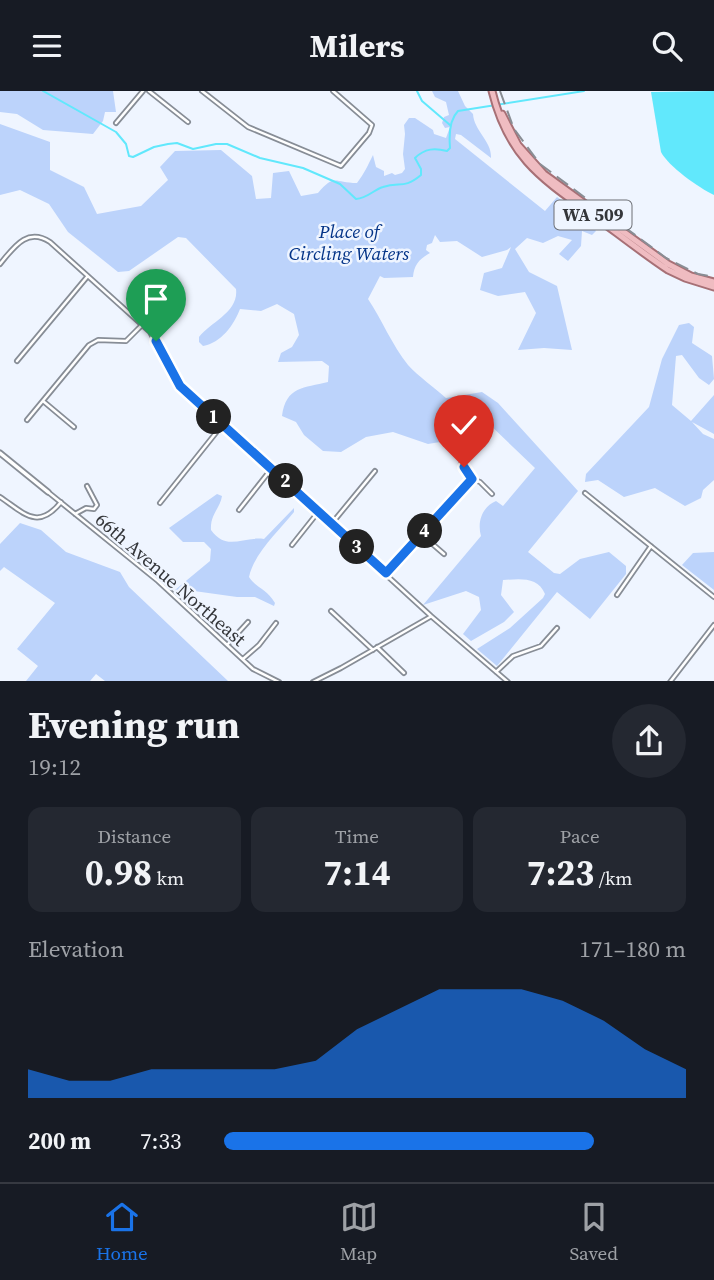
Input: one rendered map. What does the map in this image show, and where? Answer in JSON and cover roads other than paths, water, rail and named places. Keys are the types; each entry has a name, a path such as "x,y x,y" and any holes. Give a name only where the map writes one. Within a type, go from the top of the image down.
{"main road":[{"name":"WA 509","path":"494,91 512,144 540,177 668,270 685,278 714,285"}],"street":[{"path":"116,123 143,91"},
{"path":"149,91 188,122"},
{"path":"202,91 248,127 340,166 369,133 372,125 333,91"},
{"path":"0,264 17,243 30,236 43,237 50,242 142,325 156,341 180,386 319,511 430,616 509,681"},
{"path":"17,361 87,277"},
{"path":"27,420 92,343 105,339 126,341 142,325"},
{"path":"43,401 74,427"},
{"path":"160,503 223,424"},
{"path":"0,453 48,492"},
{"path":"461,464 471,474 472,479"},
{"path":"239,510 272,468"},
{"path":"332,523 375,471"},
{"path":"472,479 480,482 492,494"},
{"path":"386,573 472,479"},
{"path":"75,514 86,508 94,509 97,505 87,486"},
{"name":"66th Avenue Northeast","path":"48,492 158,581 242,659 258,672 279,681"},
{"path":"585,493 714,597"},
{"path":"0,497 32,518 44,518 61,502"},
{"path":"292,545 319,511"},
{"path":"422,535 444,554"},
{"path":"617,595 651,546"},
{"path":"331,611 373,650"},
{"path":"313,681 430,616"},
{"path":"228,645 248,622"},
{"path":"242,659 259,645 276,623"},
{"path":"670,681 714,625"},
{"path":"496,671 513,656 538,649 557,628"},
{"path":"377,647 404,673"}],"water":[{"path":"714,91 714,195 684,176 661,152 651,92"}],"waterway":[{"path":"43,91 116,132 126,144 129,156 133,157 168,144 177,143 193,149 227,144 260,158 303,168 340,184 356,199 389,185 406,184 421,175 415,158 426,151 447,151 450,148 451,123 458,111 584,91"},
{"path":"417,91 422,101 450,125"}],"railway":[{"path":"500,91 514,129 540,164 666,258 698,274 714,277"}],"park label":[{"name":"Place of Circling Waters","path":"349,242"}]}
